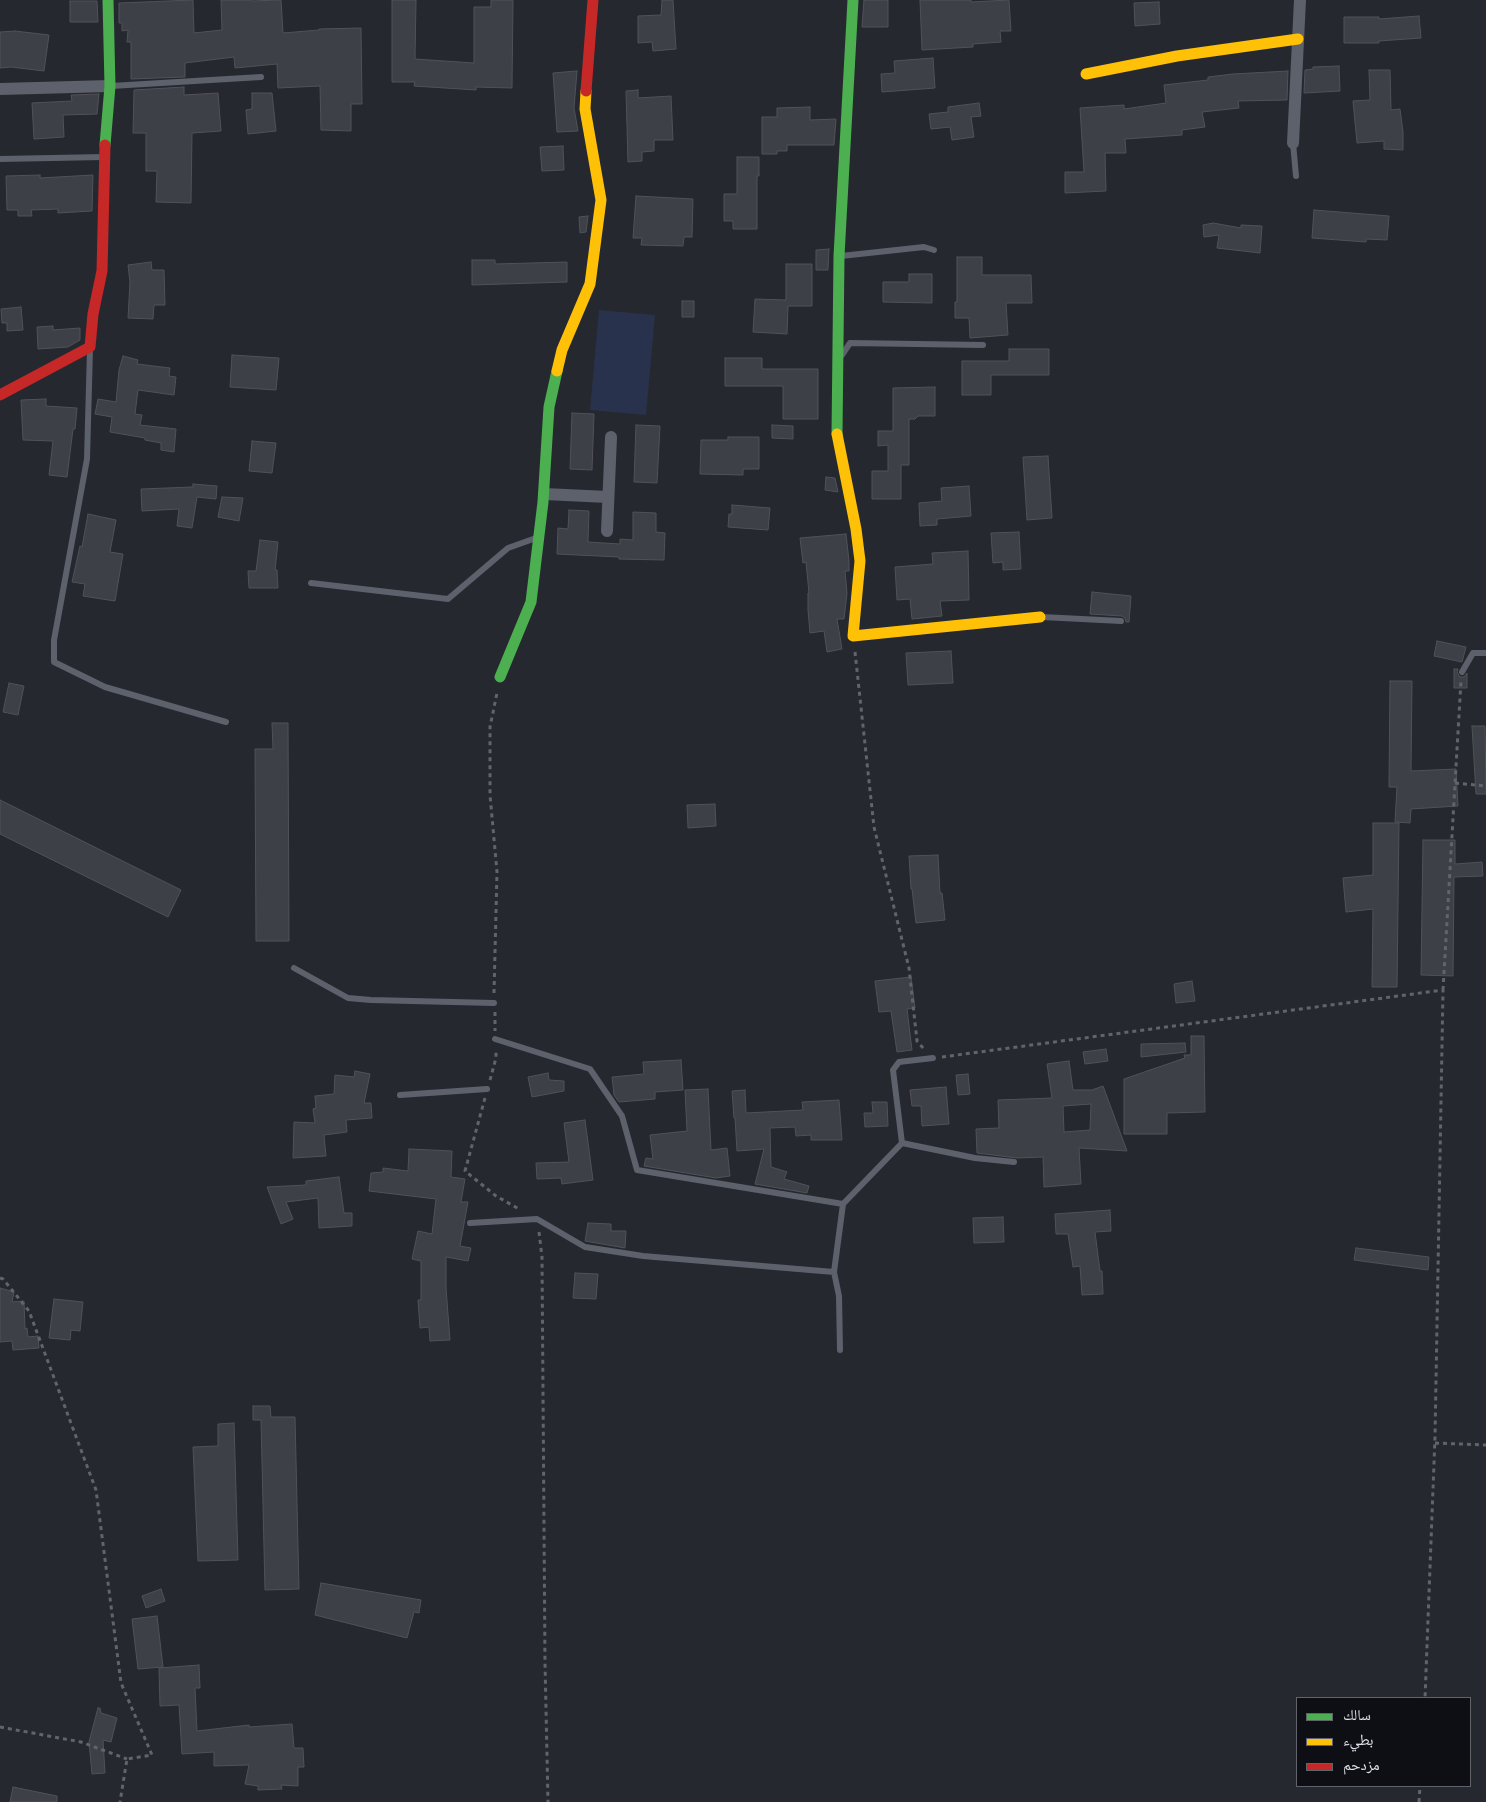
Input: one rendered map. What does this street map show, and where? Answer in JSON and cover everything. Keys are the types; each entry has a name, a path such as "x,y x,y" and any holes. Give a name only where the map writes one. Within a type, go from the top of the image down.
{"street":[{"path":"0,395 90,348 93,314 102,271 104,157 110,86 108,0"},
{"path":"500,678 531,602 544,494 549,407 562,350 590,284 601,200 586,109 593,0"},
{"path":"853,0 839,256 837,434 856,529 860,561 853,636 1040,617"},
{"path":"1293,143 1300,0"},
{"path":"1086,74 1177,56 1298,39"},
{"path":"0,89 110,86"},
{"path":"607,531 610,437"},
{"path":"544,494 608,496"}],"lane":[{"path":"110,86 260,77"},
{"path":"1293,143 1296,176"},
{"path":"0,158 104,157"},
{"path":"839,256 924,247 934,250"},
{"path":"838,360 850,343 983,344"},
{"path":"90,348 87,459 54,640 54,662 105,687 226,722"},
{"path":"311,583 448,599 508,548 539,536"},
{"path":"1040,617 1121,621"},
{"path":"1462,672 1473,653 1486,652"},
{"path":"294,968 348,998 494,1003"},
{"path":"495,1039 590,1069 622,1116 637,1170 843,1204"},
{"path":"902,1143 893,1070 899,1062 933,1058"},
{"path":"400,1095 487,1089"},
{"path":"840,1350 839,1296 834,1272 843,1204 902,1143"},
{"path":"902,1143 975,1158 1014,1162"},
{"path":"470,1223 537,1219 585,1247 643,1256 834,1272"}],"path":[{"path":"853,636 874,827 909,968 917,1041 933,1058 1443,990"},
{"path":"1425,1697 1435,1443 1443,990 1462,672"},
{"path":"500,678 490,727 490,796 497,872 494,1003 496,1058 465,1171 496,1196 537,1219 542,1257 548,1802"},
{"path":"1455,783 1486,786"},
{"path":"0,1278 3,1279 29,1311 96,1490 121,1683 152,1755 127,1759 81,1742 0,1727"},
{"path":"1435,1443 1486,1445"},
{"path":"120,1802 127,1759"},
{"path":"1419,1802 1420,1787"}],"shaded area":[{"path":"599,310 655,315 646,415 590,410"}],"building":[{"path":"193,0 194,33 222,30 221,0 281,0 283,33 319,29 361,28 362,104 351,104 351,131 321,130 320,86 278,88 277,64 235,68 234,57 185,63 185,77 131,79 131,42 127,42 128,30 122,31 122,23 119,23 119,3"},
{"path":"392,0 416,0 415,59 474,63 474,7 491,7 491,0 513,0 512,88 476,87 476,90 414,86 415,82 392,82"},
{"path":"662,0 673,0 676,49 653,51 652,42 638,43 638,16 661,15"},
{"path":"864,0 888,0 888,27 862,27"},
{"path":"920,0 971,0 971,2 1009,0 1011,31 1000,31 1001,42 973,44 973,47 922,50"},
{"path":"70,1 97,1 98,22 70,22"},
{"path":"1159,2 1160,24 1135,26 1134,3"},
{"path":"1419,16 1421,38 1379,41 1379,43 1344,43 1344,17 1379,17 1379,19"},
{"path":"15,31 49,35 44,71 11,67 0,68 0,32"},
{"path":"933,58 935,88 882,92 881,74 895,73 894,61"},
{"path":"1339,66 1340,91 1304,93 1305,70 1313,69 1313,67"},
{"path":"1369,70 1390,70 1391,110 1400,109 1403,150 1384,149 1384,141 1357,143 1353,101 1370,100"},
{"path":"577,71 574,108 578,131 557,132 553,73"},
{"path":"1288,71 1287,100 1238,101 1239,108 1202,112 1205,127 1182,130 1182,135 1125,139 1126,153 1105,153 1106,191 1065,193 1065,172 1084,172 1080,108 1124,105 1124,109 1166,103 1164,85 1208,80 1208,77 1233,74"},
{"path":"184,87 184,95 218,93 221,131 192,133 191,203 156,202 157,171 146,171 146,133 133,133 134,90"},
{"path":"638,90 638,98 671,96 673,140 654,140 654,151 642,152 642,161 628,162 626,91"},
{"path":"252,93 272,93 276,131 248,134 246,110 252,109"},
{"path":"99,94 97,114 63,115 64,137 34,139 32,103 72,101 71,95"},
{"path":"979,103 981,116 971,117 974,137 952,140 950,127 931,129 929,114 948,112 948,107"},
{"path":"810,107 810,120 836,119 834,145 787,145 787,151 777,151 777,154 762,154 762,117 777,117 777,108"},
{"path":"563,146 564,170 542,171 540,147"},
{"path":"737,157 759,157 757,229 733,229 733,221 724,221 724,194 737,194"},
{"path":"40,175 40,178 93,175 92,211 58,213 58,209 31,210 32,216 18,216 18,210 7,210 6,176"},
{"path":"636,196 693,199 692,237 684,237 683,246 641,245 642,238 633,238"},
{"path":"1314,210 1389,216 1387,240 1366,239 1366,242 1312,238"},
{"path":"588,216 586,232 580,233 579,217"},
{"path":"1213,223 1241,228 1241,225 1262,226 1260,253 1217,248 1219,235 1204,237 1203,225"},
{"path":"829,249 828,270 816,270 816,250"},
{"path":"957,257 982,257 982,275 1031,275 1032,303 1006,303 1008,335 970,338 969,318 955,318"},
{"path":"472,260 495,260 495,264 567,262 567,282 472,285"},
{"path":"151,262 152,270 164,270 165,305 154,305 153,319 128,318 130,282 128,265"},
{"path":"786,264 812,264 812,306 788,306 787,334 753,332 755,299 786,300"},
{"path":"909,274 932,274 932,303 883,302 883,282 909,282"},
{"path":"682,301 694,301 694,317 682,317"},
{"path":"21,307 23,330 7,331 7,323 2,323 1,309"},
{"path":"53,326 53,330 80,328 80,340 68,347 38,349 37,327"},
{"path":"1009,349 1049,349 1049,375 991,375 991,395 962,395 962,361 1009,361"},
{"path":"232,355 279,358 276,390 230,387"},
{"path":"123,356 138,360 137,364 170,368 169,376 176,377 174,395 138,390 135,414 142,415 140,425 176,429 174,452 161,450 161,443 145,440 145,438 110,432 112,417 95,414 98,399 116,402 119,370"},
{"path":"725,358 762,358 762,369 818,369 818,419 783,419 783,386 725,386"},
{"path":"935,387 935,416 918,416 915,419 909,419 909,465 901,465 901,499 872,499 872,471 888,471 888,445 878,446 878,431 893,431 893,388"},
{"path":"46,399 46,406 77,408 67,477 49,475 53,441 23,440 21,400"},
{"path":"572,413 594,414 592,470 570,469"},
{"path":"636,425 660,426 657,483 634,482"},
{"path":"772,425 793,426 793,439 772,438"},
{"path":"728,437 759,437 759,469 743,469 743,475 700,474 701,440 728,440"},
{"path":"252,441 276,443 272,473 249,471"},
{"path":"1048,456 1052,518 1027,520 1023,457"},
{"path":"826,477 835,478 838,492 825,490"},
{"path":"193,484 217,486 216,499 197,497 192,528 177,526 179,509 142,511 141,489 193,487"},
{"path":"969,486 971,516 937,519 937,525 920,526 919,503 942,501 941,488"},
{"path":"222,497 243,498 239,521 218,517"},
{"path":"732,505 770,508 768,530 728,527 729,514 732,514"},
{"path":"569,510 589,511 588,542 620,544 620,539 633,540 633,512 656,513 656,532 665,533 664,560 619,559 619,557 557,554 558,528 568,529"},
{"path":"88,514 116,520 110,552 123,554 115,601 83,596 85,584 72,582 80,546 82,547"},
{"path":"1019,532 1021,569 1003,570 1003,562 993,563 991,533"},
{"path":"846,534 849,561 849,571 845,571 847,593 844,619 837,619 842,649 827,652 824,631 810,633 806,562 803,563 800,538"},
{"path":"260,540 278,542 275,570 277,570 278,588 249,588 248,571 256,571"},
{"path":"968,551 969,600 940,601 942,616 912,619 910,599 897,600 895,567 933,564 932,553"},
{"path":"1092,592 1131,596 1129,622 1126,622 1122,616 1090,614"},
{"path":"1437,641 1466,647 1462,662 1434,656"},
{"path":"951,651 953,683 908,685 906,653"},
{"path":"1454,669 1458,669 1457,672 1460,677 1464,677 1467,673 1467,688 1454,688"},
{"path":"1390,681 1412,681 1411,771 1456,769 1458,806 1411,809 1410,823 1395,822 1397,787 1389,787"},
{"path":"9,683 24,686 18,715 3,712"},
{"path":"272,723 288,723 289,941 256,941 255,749 273,749"},
{"path":"1472,726 1485,726 1486,794 1476,794"},
{"path":"0,800 181,890 168,917 0,834"},
{"path":"715,804 716,826 688,828 687,805"},
{"path":"1373,823 1399,823 1397,987 1372,987 1373,909 1346,912 1343,878 1373,875"},
{"path":"1423,840 1455,840 1455,864 1482,862 1483,876 1454,877 1453,976 1421,975"},
{"path":"938,855 940,893 942,893 945,920 916,923 909,856"},
{"path":"911,977 915,1008 907,1009 912,1050 897,1052 891,1011 879,1012 875,981"},
{"path":"1192,981 1195,1001 1176,1003 1174,984"},
{"path":"1191,1036 1204,1036 1205,1112 1167,1113 1167,1134 1124,1134 1124,1079 1185,1058 1184,1055 1191,1055"},
{"path":"1185,1043 1186,1052 1141,1057 1141,1044"},
{"path":"1106,1049 1108,1061 1085,1064 1083,1052"},
{"path":"681,1060 683,1090 655,1092 655,1099 619,1102 614,1095 612,1077 644,1074 643,1062"},
{"path":"1069,1061 1073,1090 1092,1090 1103,1086 1127,1151 1079,1148 1081,1184 1044,1187 1043,1157 1017,1158 977,1153 976,1129 999,1128 998,1100 1052,1098 1047,1064","holes":["1091,1104 1090,1130 1064,1132 1063,1106"]},
{"path":"355,1071 370,1074 364,1103 371,1103 372,1118 346,1120 347,1132 324,1135 326,1156 293,1158 294,1122 315,1123 313,1109 316,1108 315,1096 334,1094 335,1075 354,1077"},
{"path":"548,1073 549,1080 564,1081 564,1091 532,1097 528,1077"},
{"path":"968,1074 970,1094 958,1095 956,1075"},
{"path":"946,1087 949,1124 922,1126 921,1106 912,1106 910,1090"},
{"path":"708,1089 711,1150 727,1148 730,1176 716,1178 644,1166 646,1158 653,1159 650,1135 687,1131 685,1090"},
{"path":"745,1090 746,1113 803,1110 802,1102 839,1100 842,1140 811,1140 811,1135 796,1136 795,1127 770,1128 771,1167 787,1172 784,1179 809,1186 807,1193 755,1184 764,1149 737,1151 732,1091"},
{"path":"872,1102 887,1102 888,1126 865,1127 864,1113 873,1113"},
{"path":"585,1120 593,1180 562,1184 561,1178 537,1179 536,1163 569,1162 564,1123"},
{"path":"409,1149 452,1151 451,1177 465,1179 461,1202 468,1202 460,1246 471,1248 468,1261 446,1257 450,1340 430,1341 429,1327 420,1328 418,1300 421,1300 421,1261 412,1259 418,1231 432,1234 436,1199 369,1191 371,1173 383,1172 383,1168 408,1171"},
{"path":"339,1177 344,1213 352,1213 352,1226 319,1228 318,1198 286,1202 293,1219 281,1224 267,1187 306,1185 306,1181"},
{"path":"1110,1210 1111,1231 1095,1232 1100,1271 1102,1271 1103,1294 1082,1295 1080,1266 1073,1267 1068,1234 1056,1234 1055,1214"},
{"path":"1003,1217 1004,1242 974,1243 973,1218"},
{"path":"588,1223 611,1224 611,1231 626,1231 625,1248 585,1241"},
{"path":"1356,1248 1429,1257 1428,1270 1354,1260"},
{"path":"575,1273 598,1274 596,1299 573,1298"},
{"path":"0,1288 14,1292 12,1302 24,1301 25,1329 27,1328 28,1337 38,1336 39,1348 13,1350 12,1341 0,1342"},
{"path":"54,1299 83,1302 80,1331 71,1330 70,1340 49,1338"},
{"path":"253,1406 270,1406 271,1417 295,1417 299,1589 265,1590 261,1420 253,1420"},
{"path":"234,1423 238,1560 198,1561 193,1447 218,1446 218,1424"},
{"path":"321,1583 421,1600 419,1613 414,1612 407,1638 315,1615"},
{"path":"161,1589 165,1601 146,1608 142,1596"},
{"path":"157,1616 163,1667 138,1669 132,1619"},
{"path":"199,1665 200,1688 195,1688 197,1731 249,1725 249,1727 292,1724 294,1748 303,1748 304,1767 298,1767 298,1786 281,1785 282,1789 258,1790 258,1786 245,1784 249,1765 214,1766 214,1752 182,1754 179,1705 160,1706 159,1668"},
{"path":"98,1708 100,1708 101,1713 117,1718 111,1742 103,1740 105,1773 92,1774 89,1742"},
{"path":"13,1787 57,1796 57,1802 10,1802"}],"traffic: fast":[{"path":"105,145 110,86 108,0"},
{"path":"837,434 839,256 853,0"},
{"path":"500,677 531,602 543,502 549,407 557,371"}],"traffic: slow":[{"path":"1086,74 1177,56 1298,39"},
{"path":"557,371 562,350 590,284 601,200 585,109 586,91"},
{"path":"837,434 856,529 860,561 853,636 1040,617"}],"traffic: jam":[{"path":"586,91 593,0"},
{"path":"0,395 90,347 93,314 102,271 105,145"}]}
